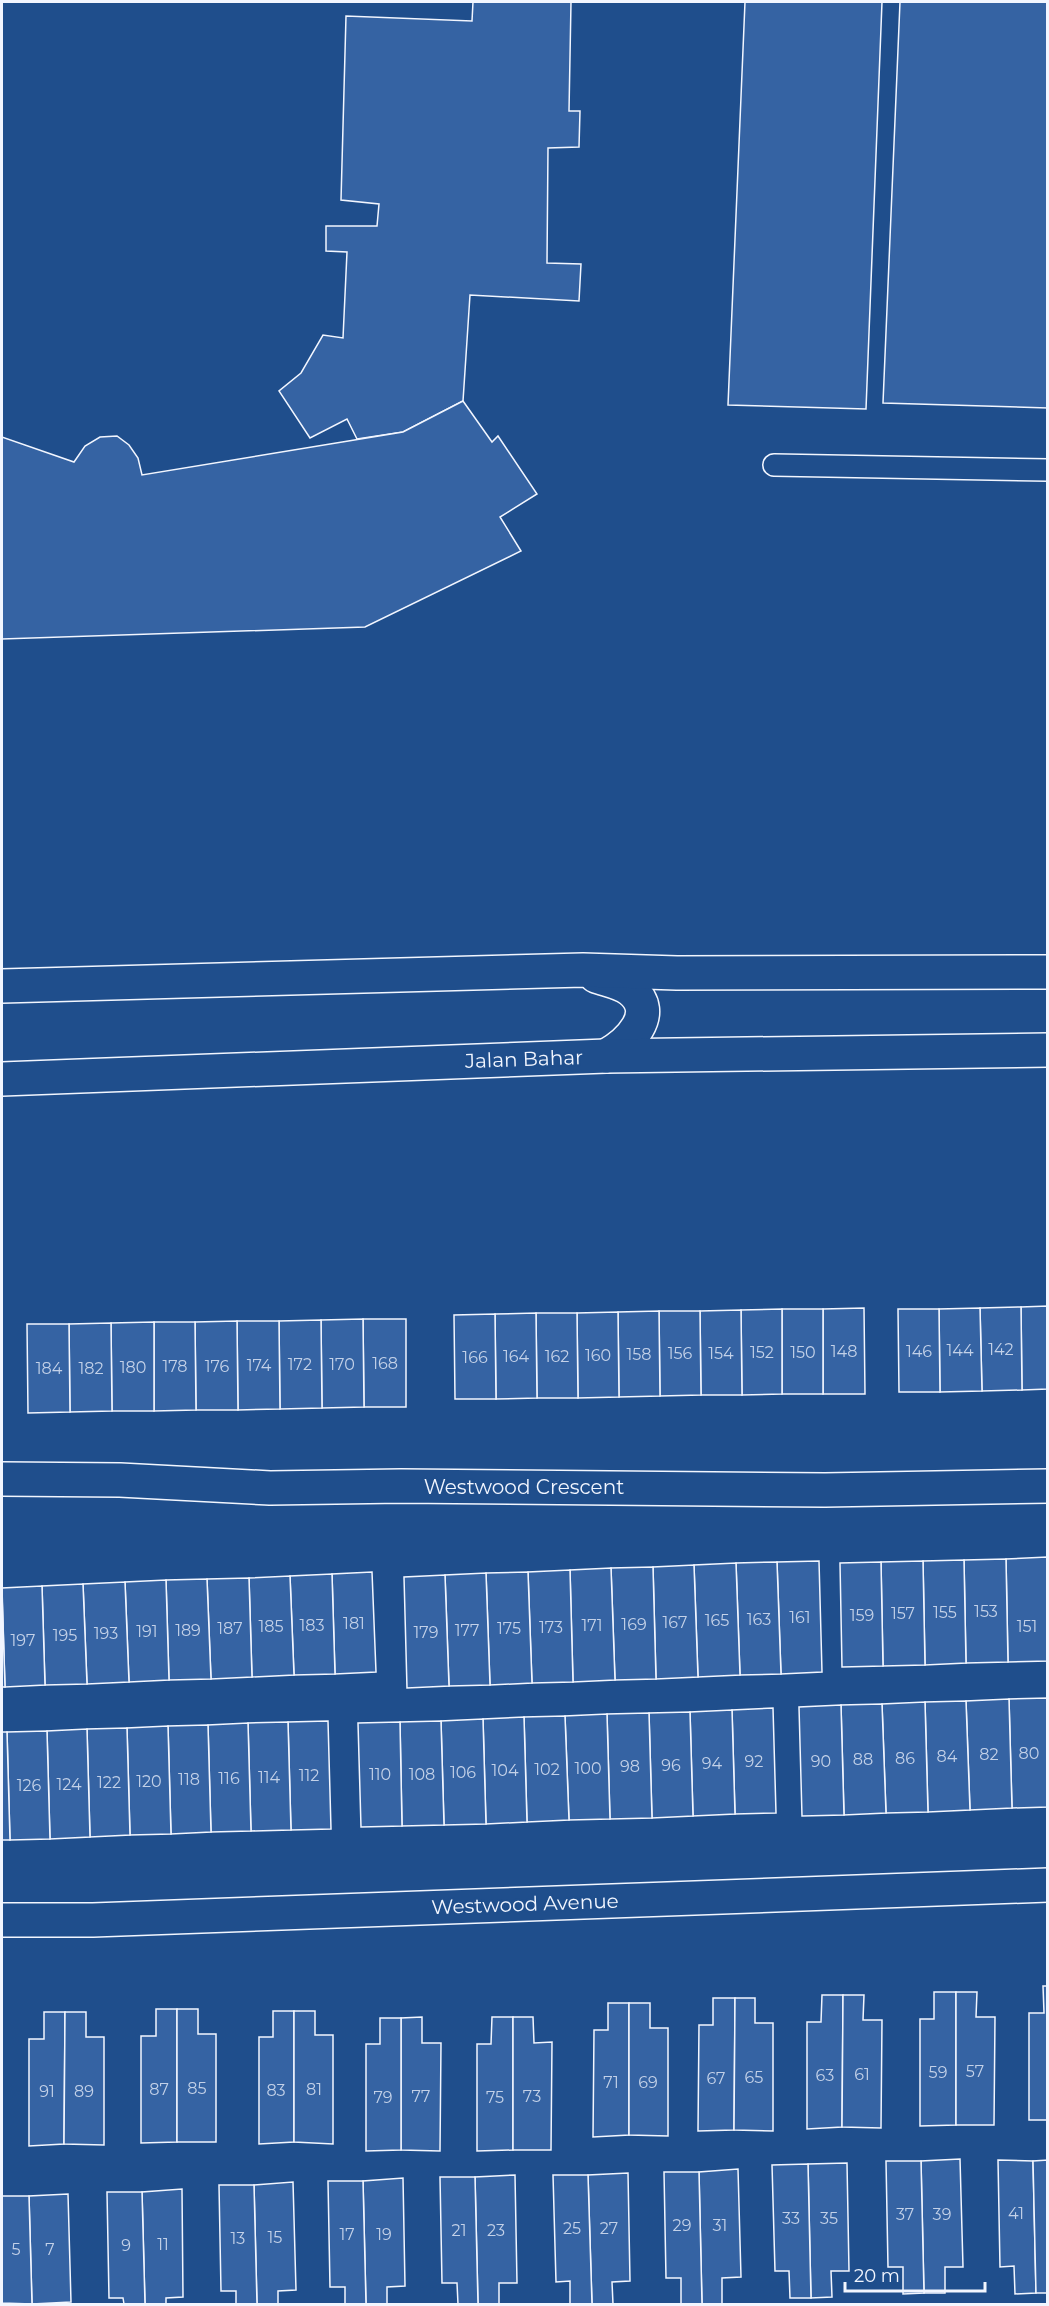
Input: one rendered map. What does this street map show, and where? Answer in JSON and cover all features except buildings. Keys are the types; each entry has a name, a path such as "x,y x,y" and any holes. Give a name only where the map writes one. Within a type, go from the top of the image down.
{"main road":[{"path":"584,970 618,983 631,991 639,1000 641,1023 637,1030 628,1043 606,1056"},
{"path":"2,986 584,970 677,973 1047,972"},
{"name":"Jalan Bahar","path":"2,1079 606,1056 1047,1050"},
{"name":"Westwood Crescent","path":"2,1479 120,1480 270,1488 413,1486 825,1490 1047,1486"},
{"name":"Westwood Avenue","path":"2,1920 93,1920 1047,1885"}],"lane":[{"path":"774,465 1047,470"}]}
